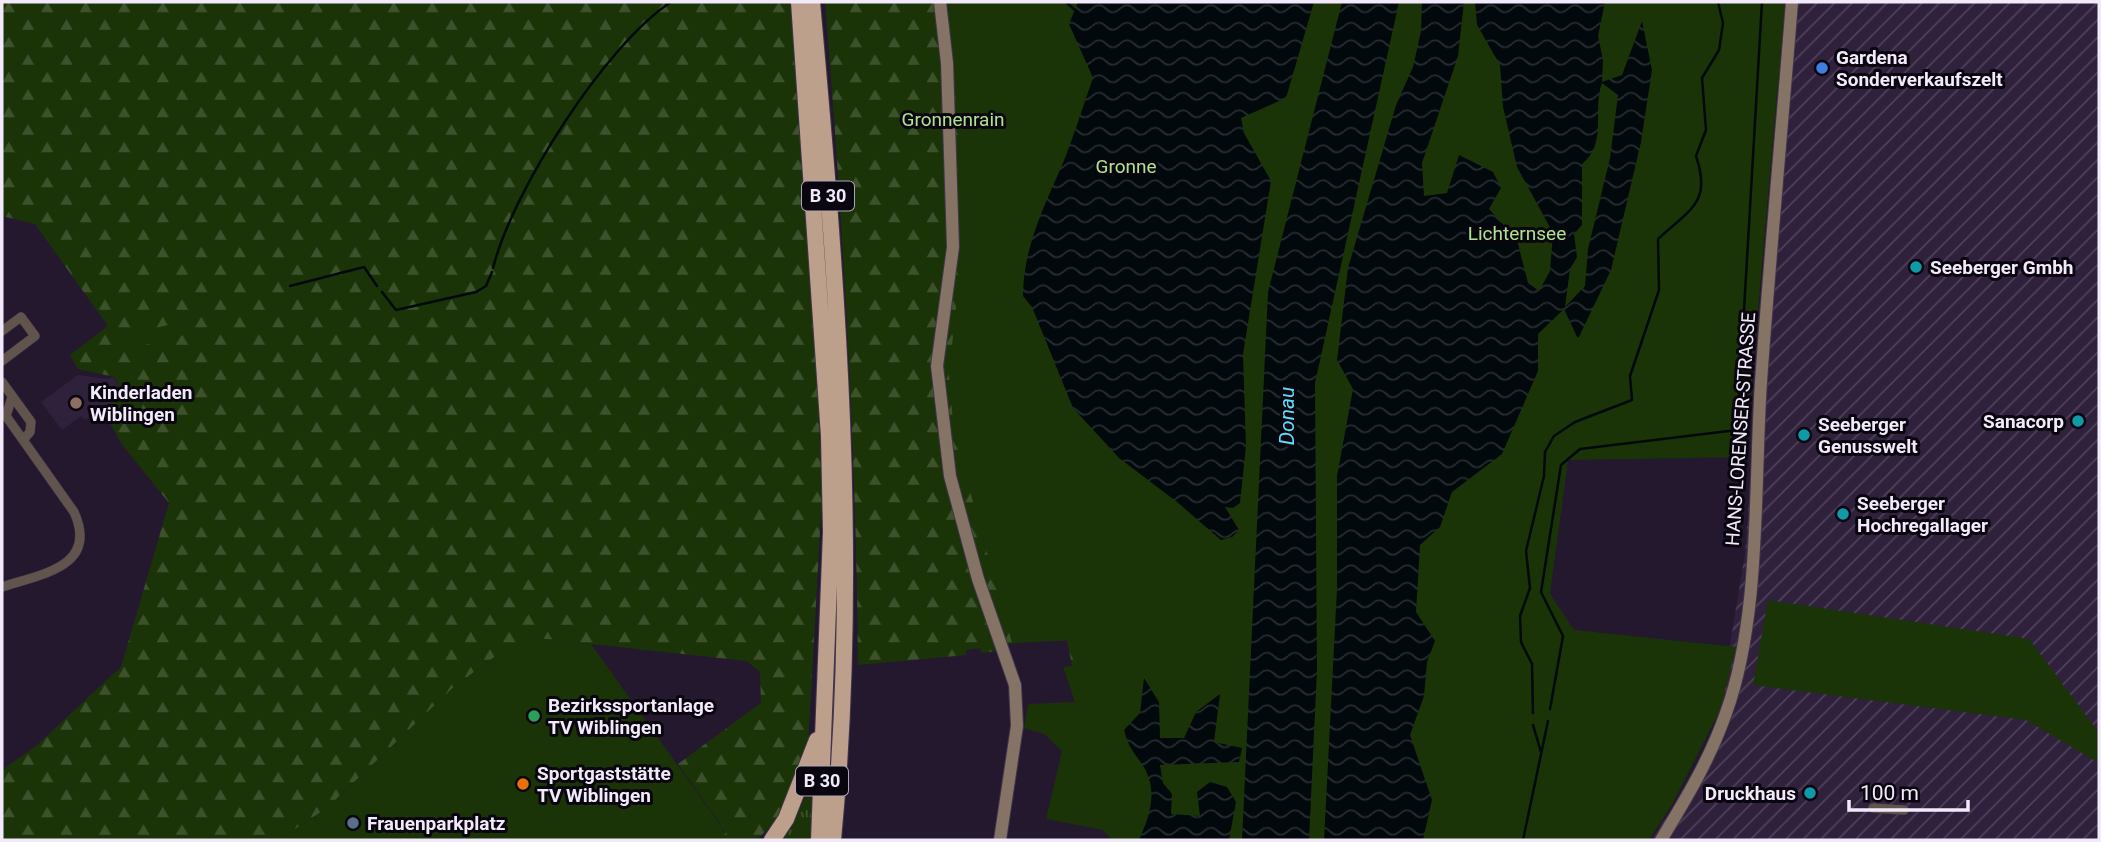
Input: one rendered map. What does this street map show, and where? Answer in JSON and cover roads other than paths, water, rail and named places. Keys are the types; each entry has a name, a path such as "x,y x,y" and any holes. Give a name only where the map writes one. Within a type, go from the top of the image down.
{"highway":[{"name":"B 30","path":"799,2 829,436 831,532 819,840"},
{"name":"B 30","path":"812,2 841,391 845,639 833,840"},
{"path":"772,840 797,793 824,721"},
{"path":"836,814 839,840"}],"street":[{"path":"940,2 947,62 953,247 937,366 950,476 978,579 1015,685 1017,726 1000,840"},
{"name":"HANS-LORENSER-STRASSE","path":"1661,840 1700,774 1715,741 1735,685 1746,635 1761,380 1793,2"},
{"path":"2,331 21,317 35,336 2,361"},
{"path":"2,382 31,422 30,432 23,440"},
{"path":"2,587 60,567 76,553 80,539 80,524 74,512 6,416 12,397"},
{"path":"1873,808 1904,810"}],"water":[{"name":"Gronne","path":"1078,2 1314,2 1286,98 1241,118 1244,133 1271,181 1243,354 1246,446 1240,503 1233,508 1225,507 1239,530 1232,537 1221,540 1119,458 1073,408 1032,307 1023,296 1027,261 1036,228 1067,153 1093,78 1069,24"},
{"name":"Donau","path":"1342,2 1399,2 1315,383 1317,670 1309,840 1242,840 1268,292"},
{"name":"Lichternsee","path":"1422,2 1464,2 1458,56 1422,163 1424,196 1447,193 1459,155 1493,172 1501,188 1489,209 1517,240 1528,283 1539,291 1550,271 1553,233 1517,167 1503,107 1500,65 1477,25 1475,2 1605,2 1598,36 1603,60 1602,82 1622,75 1642,21 1652,70 1641,142 1611,270 1578,339 1564,309 1538,334 1538,371 1502,454 1452,492 1440,527 1420,545 1416,612 1435,641 1427,662 1424,696 1410,735 1432,800 1423,840 1324,840 1337,589 1337,476 1353,389 1337,360 1348,268 1396,105 1413,67 1421,31","holes":["1602,83 1618,95 1610,158 1588,249 1585,286 1565,307 1570,269 1577,257 1574,234 1582,225 1582,164 1595,147"]},
{"path":"1144,678 1159,702 1160,738 1184,738 1196,712 1220,694 1214,742 1242,748 1239,762 1160,765 1163,783 1172,794 1171,814 1200,816 1197,792 1210,782 1227,787 1236,802 1229,840 1139,840 1149,814 1151,787 1145,769 1131,748 1124,730 1140,713"}],"waterway":[{"path":"493,268 503,237 520,200 564,123 618,51 645,23 671,2"},
{"path":"1066,2 1076,11"},
{"path":"1533,713 1532,664 1521,642 1520,616 1530,588 1526,551 1544,476 1545,452 1554,436 1575,422 1632,400 1630,376 1659,290 1658,239 1688,212 1699,195 1701,185 1696,156 1706,130 1702,78 1719,50 1723,23 1718,2"},
{"path":"1550,709 1563,636 1541,592 1561,465 1580,449 1737,430 1762,2"},
{"path":"290,286 364,267 377,286"},
{"path":"382,292 396,310 476,292 486,286 492,272"},
{"path":"1523,840 1548,721"},
{"path":"1533,725 1541,752"}],"place":[{"name":"Gardena Sonderverkaufszelt","path":"1822,68"},
{"name":"Seeberger Gmbh","path":"1916,267"},
{"name":"Kinderladen Wiblingen","path":"76,403"},
{"name":"Sanacorp","path":"2078,421"},
{"name":"Seeberger Genusswelt","path":"1804,435"},
{"name":"Seeberger Hochregallager","path":"1843,514"},
{"name":"Bezirkssportanlage TV Wiblingen","path":"534,716"},
{"name":"Sportgaststätte TV Wiblingen","path":"523,784"},
{"name":"Druckhaus","path":"1810,793"},
{"name":"Frauenparkplatz","path":"353,823"}],"park label":[{"name":"Gronnenrain","path":"953,119"}]}
